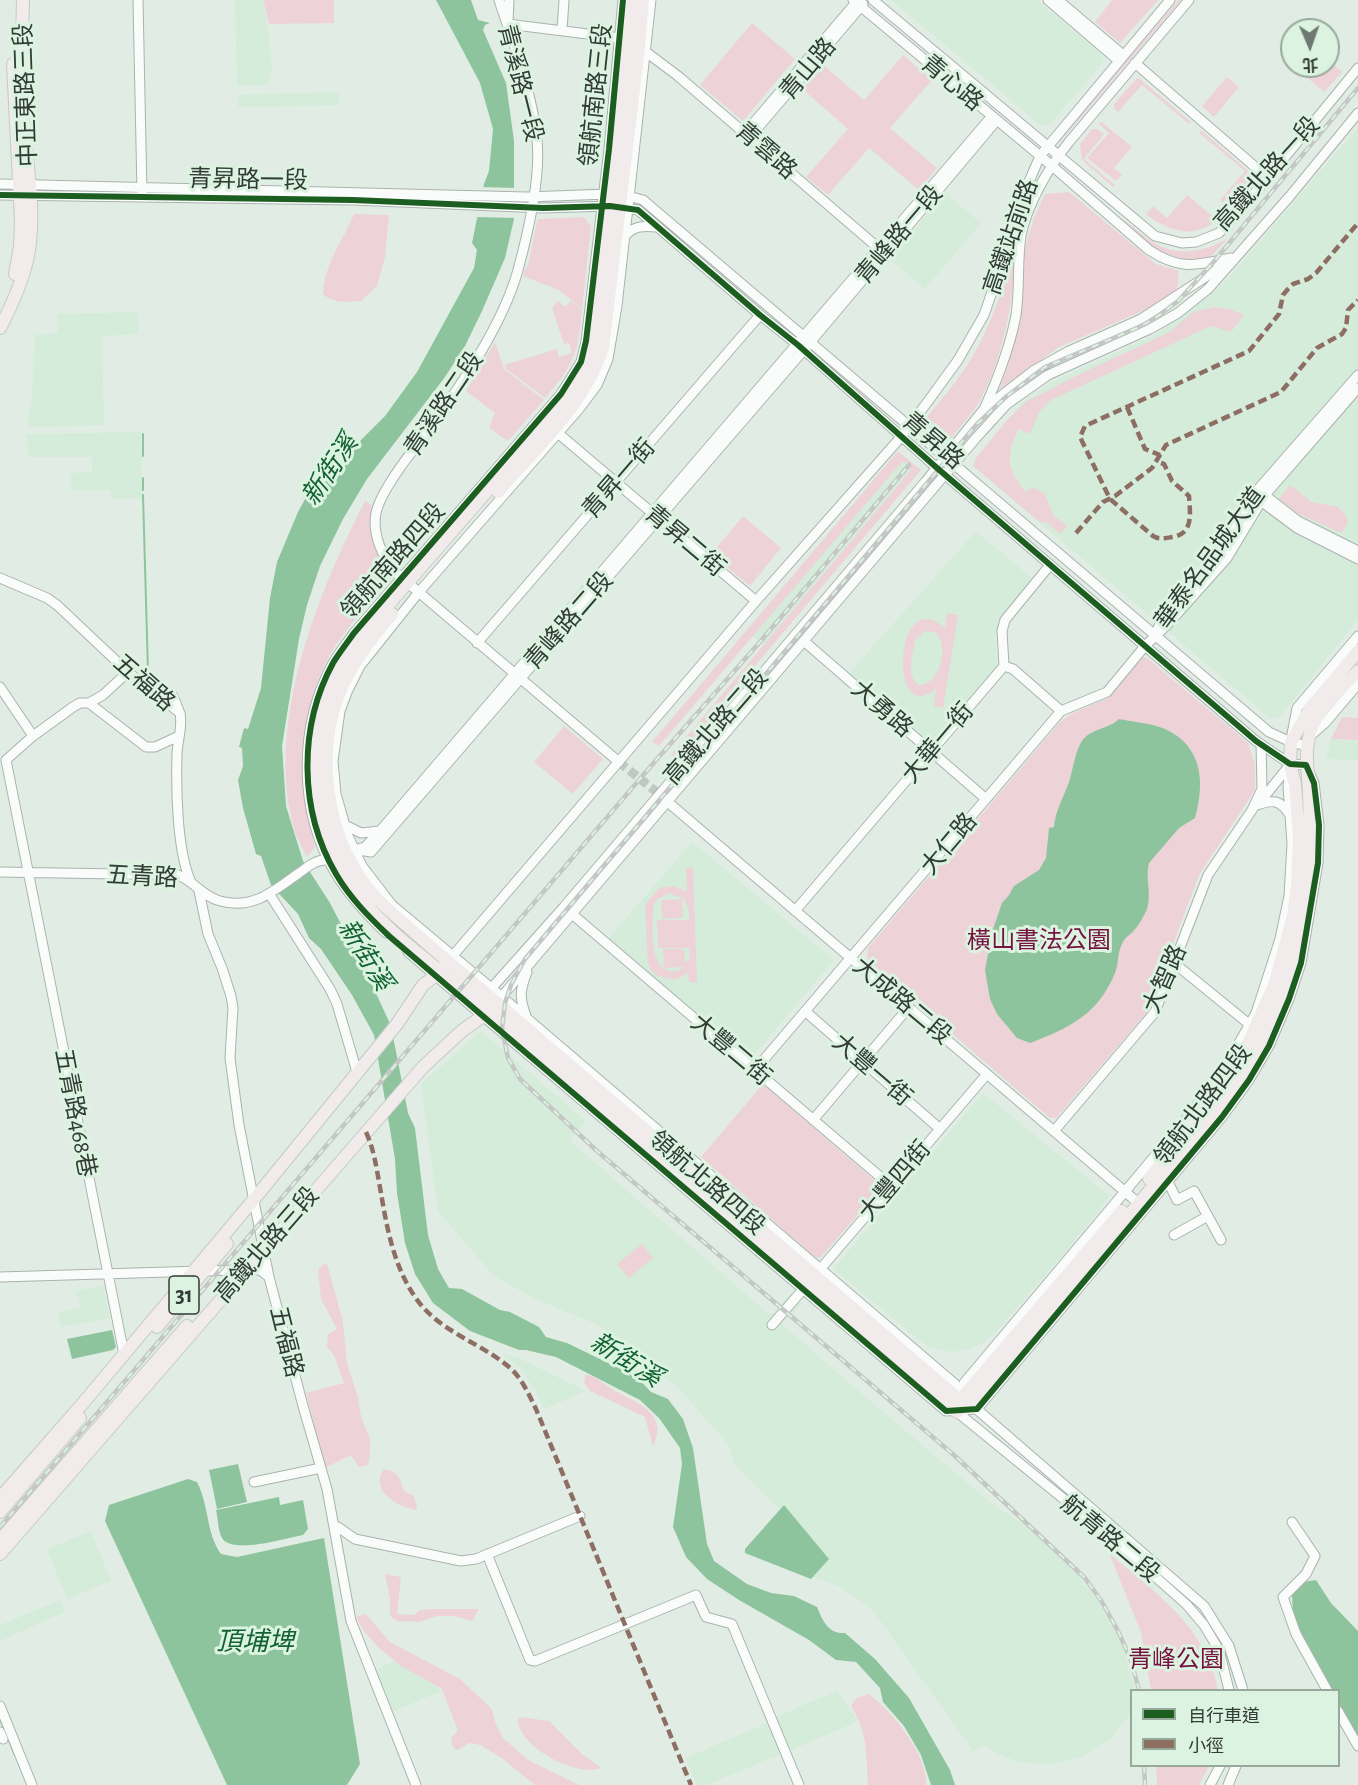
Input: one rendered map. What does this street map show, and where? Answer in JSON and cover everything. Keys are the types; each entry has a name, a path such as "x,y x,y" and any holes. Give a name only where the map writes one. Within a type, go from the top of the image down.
{"main road":[{"name":"中正東路三段","path":"0,328 21,282 28,254 30,229 13,68 15,0"},
{"name":"中正東路三段","path":"0,312 10,292 16,269 24,189 23,0"},
{"name":"領航南路三段","path":"633,0 633,45"},
{"name":"領航南路三段","path":"615,201 633,45 643,0"},
{"name":"領航南路四段","path":"411,585 585,390 603,348 615,201"},
{"name":"領航南路四段","path":"444,966 369,909 354,889 341,855 327,790 326,762 339,694 363,650 411,585 567,399 589,364 615,201"},
{"path":"1291,742 1309,710 1358,651"},
{"path":"1305,765 1309,740 1317,717 1358,671"},
{"name":"領航北路四段","path":"1136,1201 1242,1057 1274,985 1293,916 1297,886 1299,837 1295,784 1290,764 1291,742"},
{"name":"領航北路四段","path":"444,966 658,1142 812,1279 966,1406 1136,1201 1215,1112 1247,1068 1267,1031 1291,964 1308,877 1309,804 1305,765"},
{"name":"高鐵北路三段","path":"0,1512 334,1109 362,1071 428,992 444,966"},
{"name":"高鐵北路三段","path":"0,1540 72,1455 241,1270 405,1082 463,1029 488,1002"},
{"name":"高鐵北路三段","path":"0,1554 129,1406 241,1270"},
{"name":"高鐵北路三段","path":"0,1498 199,1271"},
{"path":"24,1485 44,1446"},
{"path":"48,1497 72,1455"}],"street":[{"path":"138,0 142,191"},
{"name":"青溪路一段","path":"499,0 531,108 537,141 536,176 532,202"},
{"path":"507,24 509,0"},
{"path":"562,30 564,0"},
{"name":"領航南路三段","path":"623,0 633,45"},
{"name":"領航南路三段","path":"615,201 633,45 651,0"},
{"name":"青心路","path":"873,0 1058,156"},
{"path":"1048,0 1121,58"},
{"path":"1058,0 1121,58"},
{"name":"高鐵站前路","path":"908,427 958,360 984,315 999,272 1012,221 1040,156 1170,0"},
{"name":"高鐵站前路","path":"1058,156 1190,0"},
{"name":"青心路","path":"859,2 1051,165"},
{"name":"青山路","path":"748,135 859,2"},
{"name":"青雲路","path":"507,24 562,30 633,45 678,76 882,251"},
{"path":"1135,63 1268,178"},
{"name":"高鐵北路一段","path":"1058,156 1155,236 1182,243 1196,242 1219,232 1268,178 1358,68"},
{"name":"高鐵北路一段","path":"953,465 1007,404 1048,375 1150,329 1178,313 1208,289 1290,196 1358,113"},
{"name":"青峰路一段","path":"808,339 994,118"},
{"path":"1051,165 1058,156"},
{"name":"高鐵站前路","path":"984,409 998,378 1016,315 1021,235 1034,199 1051,165"},
{"name":"高鐵北路一段","path":"1051,165 1160,258 1177,264 1193,266 1237,257"},
{"path":"0,184 24,189"},
{"path":"0,195 24,189"},
{"name":"青昇路一段","path":"24,189 476,200"},
{"path":"476,200 516,196 532,202"},
{"path":"476,200 516,207 532,202 615,201"},
{"name":"青昇路","path":"615,201 643,200 1269,732 1291,742 1309,740"},
{"name":"青昇路","path":"615,201 638,210 1145,646 1262,744 1290,764"},
{"name":"領航南路四段","path":"444,966 362,866 341,855 317,831 308,788 307,758 315,707 333,662 354,633 411,585 559,434 597,385 608,358 625,236 615,201"},
{"name":"青溪路二段","path":"532,202 517,272 487,339 463,381 394,478 378,507 375,521 380,545 389,566 619,762"},
{"path":"625,236 639,226 658,227"},
{"name":"高鐵北路一段","path":"945,458 984,409 1033,371 1051,360 1141,319 1237,257"},
{"path":"610,283 614,319"},
{"name":"青昇一街","path":"477,643 760,315"},
{"name":"青峰路二段","path":"341,855 365,847 380,831 808,339"},
{"name":"華泰名品城大道","path":"1155,635 1168,624 1227,558 1259,495 1358,375"},
{"name":"華泰名品城大道","path":"1259,495 1358,388"},
{"path":"444,966 908,427"},
{"name":"青昇二街","path":"559,434 756,601"},
{"name":"高鐵北路二段","path":"488,1002 563,908 945,458"},
{"name":"高鐵北路二段","path":"488,1002 531,962 953,465"},
{"path":"1259,495 1298,521 1358,551"},
{"path":"1259,495 1297,528 1358,559"},
{"path":"1050,565 1005,620 1002,631 1004,666 1013,669 1061,711"},
{"name":"五福路","path":"0,578 47,598 57,605 128,672 180,713 177,757 179,823 185,868 190,880"},
{"name":"領航南路四段","path":"341,855 343,824 336,794 333,761 334,739 340,711 346,692 360,666 411,585"},
{"name":"大仁路","path":"755,1070 1061,711 1107,692 1155,635"},
{"path":"1291,742 1297,708 1358,636"},
{"name":"大勇路","path":"805,642 987,799"},
{"name":"大華一街","path":"795,911 1004,666"},
{"path":"0,687 33,736 73,707 80,703 90,703 103,695 128,672"},
{"name":"青峰路二段","path":"341,855 371,852 516,675"},
{"path":"150,677 173,696 180,713"},
{"path":"1309,740 1358,684"},
{"path":"90,703 146,747 155,747 179,735"},
{"name":"五青路468巷","path":"33,736 6,760 124,1354"},
{"name":"大智路","path":"1255,807 1264,778 1262,744"},
{"path":"1290,764 1305,765"},
{"name":"大智路","path":"1054,1131 1155,1012 1209,875 1255,807 1277,783 1290,764"},
{"name":"領航北路四段","path":"966,1406 1136,1201 1226,1066 1256,1013 1280,939 1289,896 1292,844 1288,786 1290,764"},
{"name":"領航北路四段","path":"444,966 812,1279 959,1383 1136,1201 1168,1182 1222,1117 1249,1080 1269,1046 1290,999 1299,972 1318,863 1318,825 1314,783 1305,765"},
{"name":"大成路二段","path":"659,794 1136,1201"},
{"path":"1255,807 1267,801 1276,801 1284,805 1291,816"},
{"path":"343,824 361,833 380,831"},
{"path":"341,855 315,862 272,893 334,996 362,1071"},
{"name":"五青路","path":"0,872 178,875 190,880 199,891 221,902 253,901 272,893"},
{"name":"五福路","path":"199,891 208,934 231,996 233,1008 230,1058 232,1076 255,1204 270,1277 327,1489 351,1621 416,1785"},
{"name":"大豐二街","path":"572,914 891,1186"},
{"path":"527,1018 520,990 531,962"},
{"path":"1174,963 1249,1024"},
{"name":"領航北路四段","path":"488,1002 527,1018 812,1279"},
{"path":"813,1120 909,1007"},
{"name":"大豐一街","path":"805,1011 940,1129"},
{"name":"大豐四街","path":"772,1325 987,1074"},
{"path":"1168,1182 1177,1200 1194,1191 1221,1240"},
{"path":"1174,1235 1208,1216"},
{"path":"0,1277 241,1270 260,1270 270,1277"},
{"path":"959,1383 966,1406"},
{"name":"航青路二段","path":"966,1406 1187,1605 1204,1625 1219,1650 1229,1689"},
{"name":"航青路二段","path":"966,1406 1204,1606 1229,1646 1243,1689"},
{"path":"254,1482 321,1468"},
{"path":"334,1527 338,1527 355,1539 461,1561 487,1554 580,1516"},
{"path":"1292,1522 1314,1556 1306,1574 1283,1597 1296,1634 1326,1689"},
{"path":"487,1554 530,1660 535,1661 696,1595 706,1617 732,1624 799,1785"},
{"path":"0,1706 32,1785"},
{"path":"1340,1714 1358,1746"},
{"path":"1210,1785 1219,1767"},
{"path":"1228,1785 1236,1767"}],"shaded area":[{"path":"235,0 262,0 268,25 272,69 267,85 237,86"},
{"path":"891,0 974,0 976,2 978,0 1037,0 1101,54 1103,63 1050,124 1042,126"},
{"path":"339,92 338,105 238,107 238,95"},
{"path":"1358,127 1358,620 1283,713 1271,719 973,466 1020,404 1052,382 1153,336 1194,308 1225,282"},
{"path":"945,193 981,223 925,289 889,259"},
{"path":"138,312 139,334 102,336 104,425 27,427 32,399 35,335 58,333 57,314"},
{"path":"141,432 142,499 111,499 111,490 71,490 70,473 92,472 92,457 28,457 27,434"},
{"path":"901,462 910,466 910,471 764,645 752,636"},
{"path":"976,531 1038,583 995,634 998,673 928,755 841,682"},
{"path":"1331,739 1358,740 1358,760 1326,759"},
{"path":"692,842 834,960 749,1061 607,940"},
{"path":"481,1031 586,1121 570,1141 769,1314 772,1314 791,1293 802,1303 783,1325 995,1506 1038,1533 1076,1572 1103,1608 1120,1639 1135,1689 1130,1689 1130,1714 1111,1739 1081,1757 1052,1764 1022,1763 1000,1755 983,1745 973,1751 872,1609 840,1587 744,1551 780,1509 734,1464 729,1445 679,1389 600,1326 533,1298 493,1275 438,1211 421,1084"},
{"path":"983,1093 1110,1196 1069,1248 993,1335 969,1349 952,1352 929,1347 833,1269"},
{"path":"103,1285 110,1318 61,1327 58,1312 80,1308 76,1291"},
{"path":"504,1353 586,1391 544,1409 536,1392 519,1367 503,1355"},
{"path":"91,1531 111,1581 67,1599 47,1549"},
{"path":"60,1600 65,1612 0,1641 0,1625"},
{"path":"395,1661 441,1691 391,1712 374,1670"},
{"path":"837,1691 858,1721 789,1751 775,1717"},
{"path":"770,1722 783,1753 707,1785 697,1785 685,1758"}],"green space":[{"path":"263,0 334,0 334,23 269,24"},
{"path":"1112,0 1158,0 1120,43 1095,22"},
{"path":"1178,0 1181,0 1059,143 1057,142 1069,127"},
{"path":"752,23 795,59 743,121 700,85"},
{"path":"903,55 932,80 890,128 937,168 919,190 869,148 828,195 806,177 848,129 801,88 822,64 864,100"},
{"path":"1227,77 1239,87 1214,117 1202,106"},
{"path":"1137,78 1191,122 1189,124 1142,85 1118,112 1114,109 1114,104"},
{"path":"1308,78 1337,78 1324,92"},
{"path":"1100,121 1132,147 1114,168 1122,175 1116,181 1087,158 1109,133 1099,124"},
{"path":"1092,129 1097,129 1104,134 1084,159 1115,185 1113,187 1082,160 1080,144"},
{"path":"1201,130 1253,175 1253,180 1228,207 1220,200 1245,171 1199,133"},
{"path":"1069,192 1156,264 1179,271 1177,290 1145,310 1059,347 999,390 1009,363 1017,326 1024,250 1034,218 1045,194"},
{"path":"1187,195 1217,220 1199,230 1181,231 1163,225 1146,214 1153,206 1167,218"},
{"path":"354,214 389,215 385,257 377,286 361,301 336,301 323,294 324,283 330,263"},
{"path":"584,217 591,226 582,309 559,290 523,276 539,219"},
{"path":"1120,218 1151,241 1179,251 1200,250 1228,238 1210,258 1182,259 1156,250"},
{"path":"1012,255 1014,255 1014,273 1009,312 993,370 975,409 949,441 942,441 924,426 923,422 960,376 978,347 995,308"},
{"path":"558,301 565,307 571,301 582,310 579,338 568,367 545,398 506,369 504,365 557,349 559,357 572,353 569,343 564,344 552,308"},
{"path":"1215,307 1244,315 1231,332 1211,326 1051,400 1039,412 1030,434 1019,429 1010,454 1015,477 1026,492 1032,487 1045,494 1053,515 1067,526 1060,534 1045,521 1041,523 973,466 976,458 1007,420 1027,401 1168,333 1193,312"},
{"path":"495,342 504,369 544,400 508,441 489,428 495,413 466,391"},
{"path":"898,451 921,470 676,759 671,755 910,471 910,466 905,462 901,463 659,746 652,742"},
{"path":"1290,485 1312,502 1338,507 1348,522 1341,533 1297,513 1279,499"},
{"path":"365,501 373,506 371,525 374,544 391,577 338,642 324,665 314,690 304,742 305,795 315,847 307,857 295,832 287,791 286,749 291,705 300,662 329,577"},
{"path":"743,516 781,548 750,586 711,554"},
{"path":"947,613 958,615 943,708 934,706 936,689 920,696 910,690 904,675 903,656 907,638 915,624 928,619 945,628","holes":["925,631 937,633 942,647 940,664 932,679 919,685 912,676 911,670 915,640"]},
{"name":"橫山書法公園","path":"1141,658 1147,658 1248,743 1255,765 1255,790 1199,875 1148,1011 1056,1118 1050,1118 867,961 868,948 1061,721 1073,713 1106,699"},
{"path":"1342,717 1358,718 1358,740 1331,739"},
{"path":"564,726 603,759 573,794 534,762"},
{"path":"693,867 697,982 689,982 688,973 675,980 658,976 648,964 645,908 647,902 659,888 673,886 687,891 686,868","holes":["669,893 684,899 689,911 689,922 688,920 657,920 658,948 689,948 690,957 685,964 684,949 663,949 664,968 658,962 653,943 654,904","683,967 677,971 664,968"]},
{"path":"682,899 683,918 662,919 661,900"},
{"path":"763,1084 882,1187 821,1257 816,1258 701,1157"},
{"path":"642,1244 653,1258 629,1278 617,1264"},
{"path":"323,1264 327,1264 343,1322 347,1363 358,1397 361,1417 370,1439 368,1465 359,1467 351,1455 325,1468 306,1393 344,1383 334,1355 327,1347 328,1334 337,1329 321,1299 318,1270"},
{"path":"586,1374 647,1409 657,1424 653,1447 645,1417 590,1391 584,1382"},
{"path":"384,1469 396,1474 404,1491 414,1496 416,1510 394,1502 383,1491 380,1477"},
{"name":"青峰公園","path":"1109,1553 1161,1597 1190,1629 1212,1667 1218,1689 1151,1689 1141,1632"},
{"path":"385,1574 401,1577 397,1614 414,1615 420,1610 433,1609 479,1609 472,1621 454,1616 437,1616 419,1622 400,1622 390,1615 390,1599"},
{"path":"366,1614 390,1642 460,1679 492,1709 496,1725 503,1738 528,1760 579,1785 535,1785 500,1757 480,1745 469,1743 458,1750 453,1748 452,1738 458,1731 442,1689 401,1666 378,1647 363,1630 356,1617"},
{"path":"869,1694 888,1711 907,1735 921,1761 926,1785 868,1785 861,1725 851,1706 856,1698"},
{"path":"521,1717 549,1721 582,1754 601,1768 591,1770 564,1764 537,1749 520,1729 518,1719"},
{"path":"1156,1767 1208,1767 1199,1785 1157,1785"}],"water":[{"name":"新街溪","path":"436,0 471,0 478,20 490,23 485,25 483,30 506,83 514,141 514,219 505,258 465,346 445,377 367,479 343,519 320,566 299,639 282,746 286,806 303,861 330,903 391,1026 408,1113 415,1128 428,1235 438,1269 449,1288 462,1289 500,1310 510,1312 539,1327 546,1337 567,1343 637,1377 651,1392 668,1399 683,1419 693,1448 707,1544 714,1561 747,1584 771,1593 794,1596 817,1607 830,1629 845,1633 875,1659 909,1698 950,1770 955,1785 931,1785 921,1755 904,1726 883,1702 880,1688 856,1662 836,1660 809,1640 707,1579 686,1557 673,1527 682,1464 680,1448 659,1418 640,1400 556,1357 519,1350 470,1331 433,1303 415,1274 405,1243 397,1193 395,1159 374,1035 352,995 321,949 309,938 298,914 271,885 261,856 256,854 238,780 243,766 242,748 239,747 244,728 248,729 261,688 270,598 277,562 310,490 343,459 351,446 357,444 385,416 417,372 474,268 477,250 472,243 484,184 489,171 493,129 480,83"},
{"path":"1119,719 1165,729 1178,736 1187,745 1194,755 1200,779 1195,818 1179,828 1149,863 1147,909 1139,925 1123,942 1115,973 1100,999 1081,1018 1070,1025 1030,1043 1017,1038 997,1014 990,999 985,970 992,932 1002,903 1014,886 1039,870 1046,858 1049,828 1054,827 1082,741 1090,733"},
{"path":"112,1330 116,1347 113,1350 72,1359 67,1339"},
{"path":"238,1464 247,1502 217,1509 209,1470"},
{"name":"頂埔埤","path":"188,1479 197,1482 201,1491 213,1537 221,1554 237,1557 324,1538 360,1764 347,1785 227,1785 105,1521 109,1505"},
{"path":"279,1497 280,1505 303,1500 308,1529 303,1535 248,1545 228,1543 222,1538 216,1510"},
{"path":"784,1505 829,1559 811,1579 745,1553 745,1549"},
{"path":"1316,1580 1331,1603 1358,1631 1358,1739 1340,1706 1340,1689 1330,1689 1293,1615 1292,1594 1303,1582"}],"pier":[{"path":"480,187 516,188 515,218 475,217"}],"waterway":[{"path":"143,434 143,456"},
{"path":"143,478 143,490"},
{"path":"143,495 148,672"},
{"path":"0,1719 15,1755"}],"tunnel":[{"path":"619,762 659,794"}],"railway":[{"path":"1139,1689 1131,1660 1118,1631 1085,1578 955,1456 597,1151 520,1079 508,1058 502,1028 505,1003 511,985 525,959 977,424 1007,396 1045,367 1137,328 1154,319 1178,301 1211,265 1358,88"},
{"path":"0,1527 657,759 760,642 909,465"},
{"path":"1144,1767 1145,1785"}],"marked path":[{"path":"1161,463 1164,464 1172,481 1189,496 1190,509 1188,527 1180,535 1158,538 1110,499 1080,437 1085,426 1249,351 1279,314 1283,295 1288,289 1293,284 1308,279 1316,273 1358,223"},
{"path":"1076,533 1103,502 1115,496 1152,468 1166,445 1281,392 1317,348 1342,334 1346,328 1348,310 1358,300"},
{"path":"1127,407 1145,449 1160,455"},
{"path":"366,1132 374,1155 392,1247 402,1273 415,1297 435,1319 509,1367 525,1387 691,1785"}],"cycle path":[{"path":"0,195 353,200 543,208 610,206 638,210 798,345 937,468 1256,741 1290,764 1306,765 1314,783 1319,825 1318,863 1301,963 1269,1046 1249,1080 1222,1117 977,1409 946,1411 389,936 360,907 341,883 324,849 315,823 308,769 309,741 314,714 333,663 354,633 561,394 581,362 586,341 609,149 623,0"}]}
